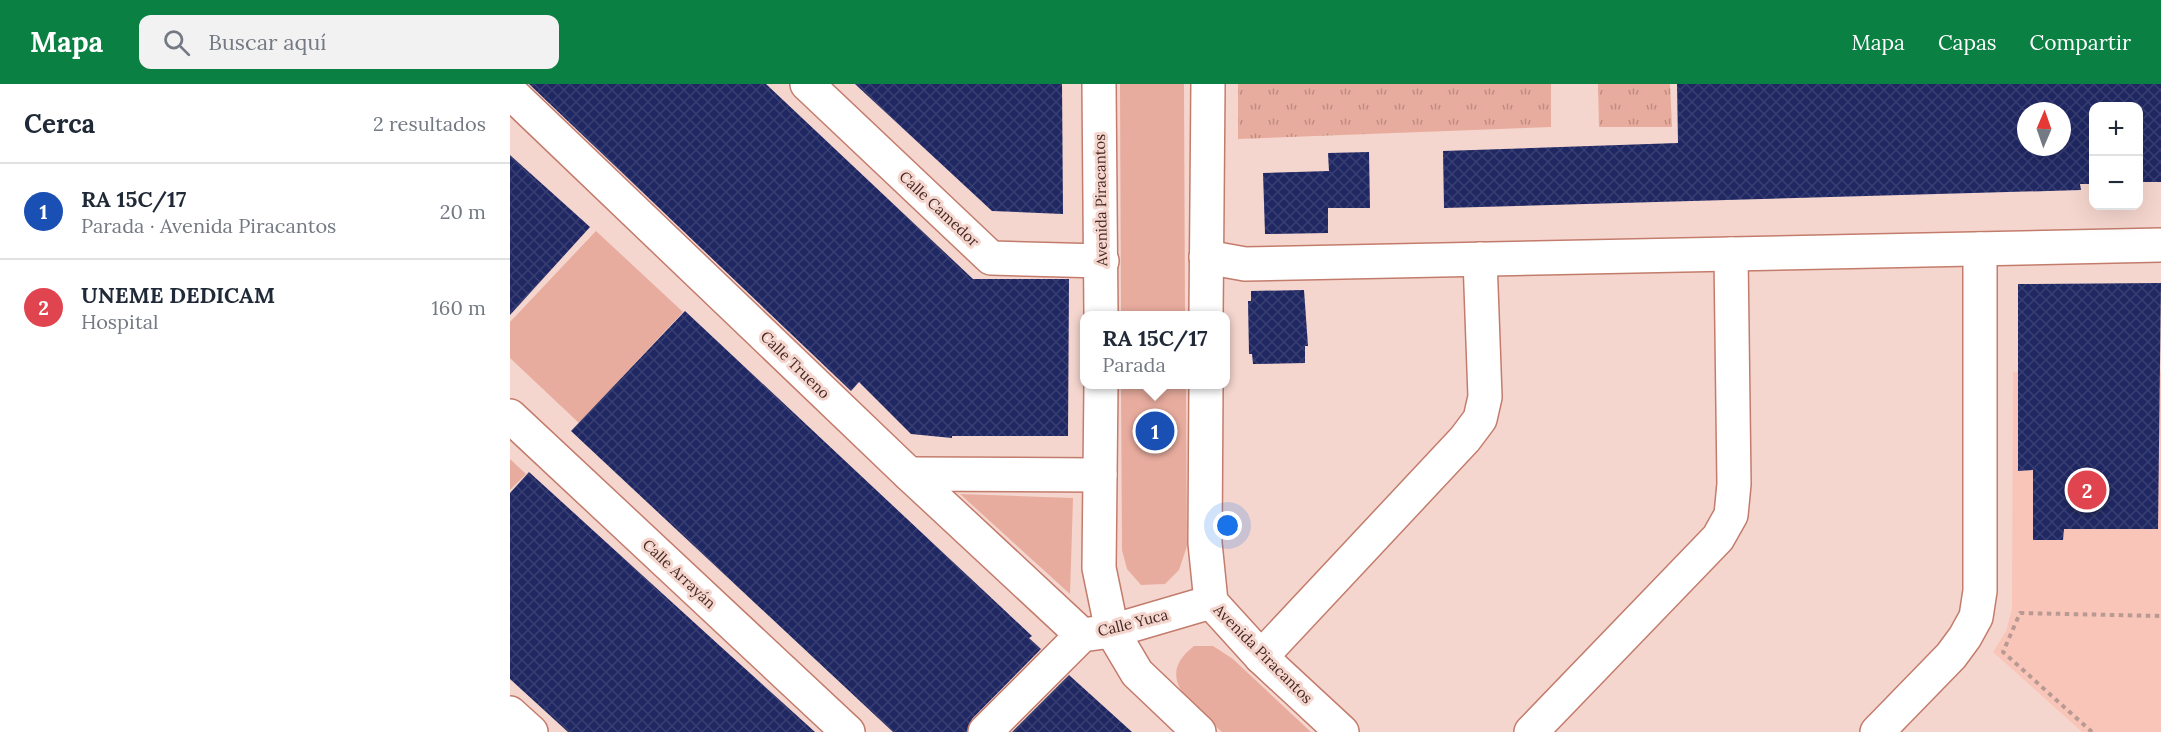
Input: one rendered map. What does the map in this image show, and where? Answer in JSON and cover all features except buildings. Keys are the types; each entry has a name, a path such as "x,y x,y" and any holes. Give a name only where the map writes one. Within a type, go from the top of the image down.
{"street":[{"name":"Calle Camedor","path":"807,84 991,258 1102,261"},
{"name":"Avenida Piracantos","path":"1099,84 1101,311"},
{"path":"1206,311 1208,84"},
{"name":"Calle Trueno","path":"510,92 909,474 1097,633"},
{"path":"1206,257 1245,264 2161,245"},
{"path":"1877,732 1951,656 1976,617 1980,591 1980,249"},
{"path":"1531,732 1718,538 1731,515 1734,484 1731,254"},
{"path":"1261,657 1465,439 1480,419 1485,397 1480,259"},
{"path":"1101,389 1097,633 1199,732"},
{"name":"Avenida Piracantos","path":"1206,389 1205,543 1211,602 1261,657 1342,732"},
{"name":"Calle Arrayán","path":"510,416 848,732"},
{"path":"909,474 1100,475"},
{"name":"Calle Yuca","path":"985,732 1097,633 1211,602"},
{"path":"510,712 531,732"}],"path":[{"path":"2092,732 2003,652 2020,613 2161,616"}],"shaded area":[{"path":"2013,372 2161,372 2161,732 2082,732 1993,652 2006,631 2012,609"}],"green space":[{"path":"1120,84 1184,84 1185,311 1121,311"},
{"path":"1238,84 1551,84 1551,127 1238,139"},
{"path":"1598,84 1670,84 1672,127 1599,127"},
{"path":"596,231 683,312 579,423 510,358 510,322"},
{"path":"1121,389 1186,389 1187,546 1179,570 1165,584 1141,585 1127,569 1122,550"},
{"path":"510,459 526,474 510,490"},
{"path":"960,494 1073,498 1070,594"},
{"path":"1194,646 1213,646 1233,659 1311,732 1222,732 1190,703 1177,681 1177,670 1182,658"}],"place":[{"name":"RA 15C/17","path":"1155,431"},
{"name":"UNEME DEDICAM","path":"2087,490"}]}
